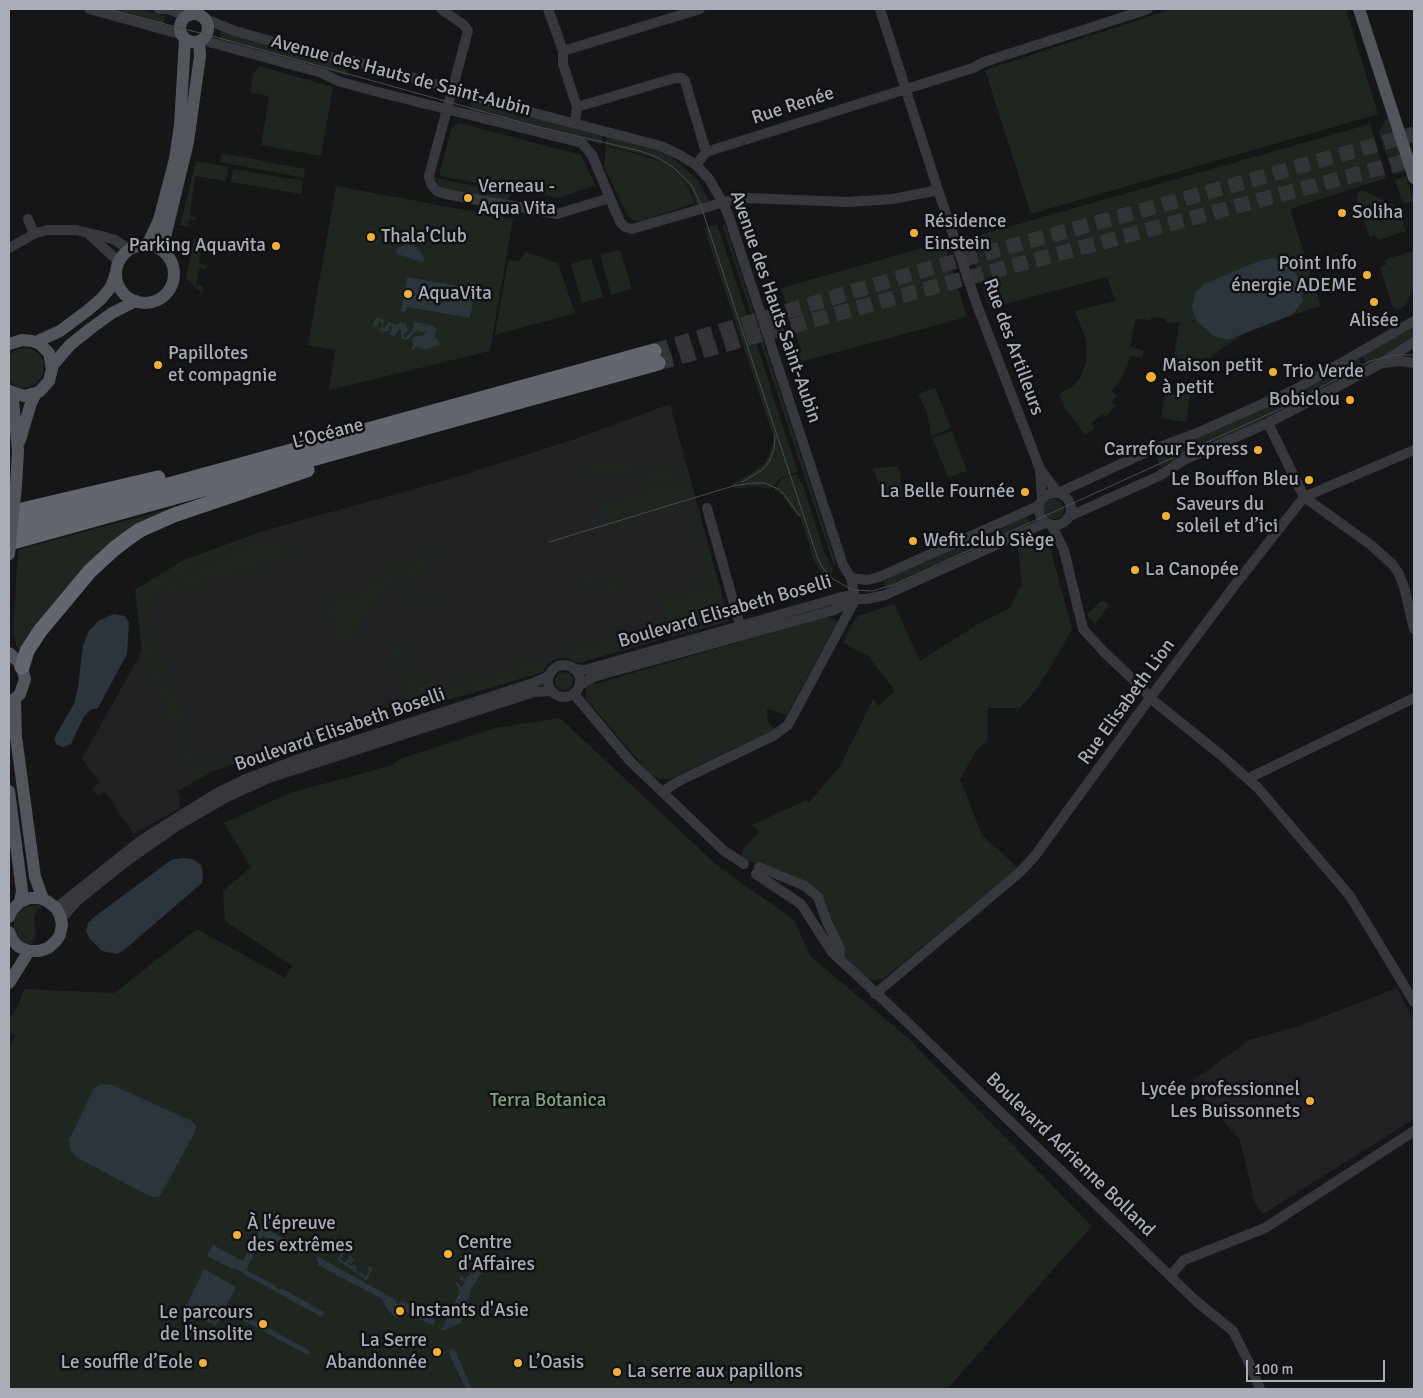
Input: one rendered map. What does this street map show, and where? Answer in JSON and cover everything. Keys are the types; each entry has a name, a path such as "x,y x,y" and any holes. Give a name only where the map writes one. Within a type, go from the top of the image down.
{"highway":[{"name":"L’Océane","path":"9,529 208,474 656,357 396,436 9,543"},
{"path":"22,667 32,642 90,571 114,548 140,530 192,508 381,448 396,436"},
{"path":"9,513 40,504 185,472 208,474"}],"main road":[{"path":"1359,9 1414,178"},
{"path":"147,245 159,220 175,159 180,125 183,37 180,24 195,14 208,30 201,41 188,142 164,253"},
{"path":"183,37 192,42 201,41"},
{"path":"36,342 60,331 101,299 111,287 118,268 130,250 136,247 147,245 158,248 164,253 169,258 173,269 173,280 170,288 157,300 136,301 127,296 122,290 117,280 118,268"},
{"path":"18,450 31,403 36,394 49,381 52,366 70,345 90,329 112,313 136,301"},
{"path":"9,344 22,340 36,342 46,350 52,366"},
{"path":"10,392 24,396 36,394"},
{"path":"9,554 18,450 13,400 10,392"},
{"path":"10,651 22,667 25,679 24,687 12,702 34,868 37,884 43,899"},
{"path":"9,791 22,891 12,910"},
{"path":"9,938 19,947 29,951 42,950 54,944 61,932 59,914 50,903 43,899 30,898 12,910"},
{"path":"9,983 29,951"}],"street":[{"path":"89,9 183,37"},
{"name":"Avenue des Hauts de Saint-Aubin","path":"159,9 195,14 235,31 330,57 353,61"},
{"path":"441,9 464,25 468,31 430,176 431,184 438,191 446,194 557,214 610,198 620,222 625,227 632,229 723,203 749,198 848,202 893,198 938,190"},
{"path":"548,9 563,51 563,64 578,107 575,123"},
{"path":"563,51 700,9"},
{"name":"Rue des Artilleurs","path":"880,9 977,305 1040,469 1058,493"},
{"name":"Rue Renée","path":"706,152 973,68 984,62 1148,9"},
{"name":"Avenue des Hauts de Saint-Aubin","path":"201,41 322,73 338,81 582,143 589,149 610,198"},
{"name":"Avenue des Hauts Saint-Aubin","path":"353,61 452,88 484,100 661,146 696,165 709,179 723,203 778,364 843,565 851,578 855,599"},
{"path":"578,107 675,78 682,78 685,81 706,152 696,165"},
{"path":"28,219 34,234"},
{"path":"9,248 34,234 48,230 64,230 87,232 115,240 130,250"},
{"path":"87,232 118,268"},
{"path":"1414,321 1294,390 1197,433 1149,451 1058,493 1048,494 1040,502 1038,514 1049,524 1064,550 1083,629 1150,698 1249,778 1350,896 1414,1002"},
{"path":"1049,524 1059,525 1159,476 1184,460 1268,423 1380,364 1414,342"},
{"path":"1380,364 1400,361 1414,363"},
{"path":"1268,423 1304,497 1371,545 1393,565 1399,574 1404,588 1414,629"},
{"name":"Rue Elisabeth Lion","path":"875,994 1034,858 1150,698 1304,497 1414,450"},
{"name":"Rue des Artilleurs","path":"1040,469 1040,502"},
{"path":"1058,493 1068,500 1071,509 1064,550"},
{"name":"Boulevard Elisabeth Boselli","path":"851,578 867,580 879,577 1040,502"},
{"path":"707,508 742,631"},
{"name":"Boulevard Elisabeth Boselli","path":"580,684 595,676 742,631 842,596 867,599 885,595 1049,524"},
{"path":"662,792 679,781 773,736 788,725 855,599"},
{"name":"Boulevard Elisabeth Boselli","path":"574,669 585,670 742,631"},
{"path":"567,666 574,669 579,676 580,684 574,694 562,697 552,691 549,685 549,676 554,668 567,666"},
{"name":"Boulevard Elisabeth Boselli","path":"59,914 143,839 217,793 246,779 300,759 533,683 549,676"},
{"path":"59,914 177,826 227,797 269,778 534,692 552,691"},
{"path":"574,694 630,761 723,850 744,864"},
{"path":"1249,778 1414,698"},
{"name":"Boulevard Adrienne Bolland","path":"839,959 840,949 827,922 818,896 805,886 757,871 802,904 832,952 839,959 1202,1307 1224,1322 1233,1331 1260,1389"},
{"path":"1170,1276 1184,1260 1265,1228 1414,1132"}],"shaded area":[{"path":"407,244 419,249 425,261 422,262 397,254 398,247"},
{"path":"1273,258 1290,264 1300,281 1303,301 1292,315 1227,340 1212,335 1197,321 1192,307 1195,293 1204,284 1259,261"},
{"path":"407,277 475,289 470,318 407,307 406,312 401,311"},
{"path":"377,318 384,321 382,327 384,330 389,322 396,325 401,322 406,324 408,330 403,335 405,338 413,330 414,322 434,326 437,329 434,337 438,340 439,345 424,350 417,346 413,350 411,349 414,344 412,341 413,337 424,335 426,332 416,331 408,339 404,340 401,337 401,329 399,329 394,337 390,334 391,325 389,330 385,332 380,330 382,323 380,321 377,327 372,326"},
{"path":"670,404 729,621 671,637 670,634 659,637 659,640 578,663 568,658 558,658 548,663 543,672 411,711 406,701 384,708 384,719 210,772 177,792 180,808 134,834 105,792 98,796 92,789 99,783 82,758 142,651 135,590 184,560 263,531 450,479 575,439"},
{"path":"114,614 125,616 129,623 127,654 98,708 90,710 83,718 71,744 63,747 57,745 54,739 74,704 83,645 89,631 98,621"},
{"path":"193,859 201,865 202,883 117,954 102,951 89,938 86,931 88,923 93,918 171,860"},
{"name":"Lycée professionnel Les Buissonnets","path":"1397,988 1414,1022 1414,1119 1263,1214 1255,1204 1240,1140 1190,1083 1249,1040 1296,1027"},
{"path":"101,1084 112,1085 192,1121 196,1126 195,1132 160,1196 153,1197 147,1195 76,1157 71,1151 69,1140 94,1088"},
{"path":"269,1211 274,1214 267,1229 288,1241 285,1247 263,1236 246,1270 324,1312 322,1317 244,1273 207,1256 213,1245 243,1261"},
{"path":"317,1256 396,1300 397,1304 404,1302 435,1320 433,1326 393,1305 398,1318 394,1316 382,1299 318,1265"},
{"path":"483,1261 488,1266 479,1276 471,1290 461,1323 441,1331 460,1291 459,1287 455,1284 456,1282 461,1288 466,1281 459,1279 461,1276 465,1279"},
{"path":"204,1269 236,1287 216,1326 184,1310"},
{"path":"234,1309 310,1351 308,1355 231,1314"},
{"path":"454,1349 472,1389 466,1389 448,1351"}],"green space":[{"path":"101,9 137,9 165,16 164,25"},
{"path":"1172,9 1346,9 1378,114 1031,214 985,70"},
{"path":"221,31 349,67 347,76 220,40"},
{"path":"259,66 333,87 321,156 261,145 269,96 250,93 253,74"},
{"path":"471,101 603,135 601,144 469,110"},
{"path":"1388,118 1406,171 1393,175 1379,133 1385,120"},
{"path":"459,123 581,155 595,185 559,198 440,176 452,127"},
{"path":"1370,124 1386,178 1290,209 1321,306 1278,319 1242,335 1202,363 1182,372 1172,369 1179,323 1166,322 1166,319 1151,317 1151,320 1136,319 1130,346 1144,351 1142,358 1131,356 1123,375 1112,391 1117,395 1112,402 1116,405 1106,417 1102,413 1091,424 1095,428 1085,435 1065,408 1059,394 1071,388 1080,378 1087,360 1086,340 1075,311 1115,301 1107,277 990,308 966,239"},
{"path":"607,136 656,149 669,155 696,178 709,201 697,205 690,188 679,175 689,189 695,203 640,221 628,217 604,167 606,146 647,157 664,164 649,156 605,145"},
{"path":"222,153 305,169 304,178 220,162"},
{"path":"196,161 228,167 226,181 195,176 190,216 196,217 196,220 189,219 188,227 180,225"},
{"path":"233,169 303,181 301,194 231,182"},
{"path":"1406,176 1414,201 1403,204 1395,180"},
{"path":"435,178 510,193 509,199 505,201 446,190 440,186"},
{"name":"AquaVita","path":"336,186 513,219 490,351 329,390 335,350 308,345"},
{"path":"1362,190 1398,207 1406,231 1378,240 1375,235 1370,237 1357,201 1357,194"},
{"path":"717,224 798,472 780,478 771,489 754,486 735,489 733,483 765,463 771,451 774,438 704,228"},
{"path":"722,225 725,225 835,560 836,565 834,566"},
{"path":"194,238 209,241 209,245 202,244 199,261 199,264 206,265 206,269 199,268 196,285 203,286 202,293 186,279"},
{"path":"944,242 967,317 796,363 793,351 801,349 781,288"},
{"path":"620,250 632,289 611,295 600,255"},
{"path":"1413,251 1414,287 1405,306 1398,310 1392,306 1380,267 1386,265 1384,260"},
{"path":"526,252 558,263 575,313 495,335 508,260 518,261"},
{"path":"591,258 603,297 582,303 571,264"},
{"path":"1414,326 1414,336 1406,344 1368,366 1362,355"},
{"path":"17,349 32,349 39,354 43,360 44,368 43,375 35,384 21,388 9,381 9,355"},
{"path":"1358,357 1364,368 1359,369 1296,405 1291,394 1355,361"},
{"path":"935,388 951,428 931,436 927,412 918,394"},
{"path":"1165,391 1190,395 1186,422 1161,418"},
{"path":"1284,398 1289,408 1161,467 1156,456"},
{"path":"952,431 967,471 948,477 932,438"},
{"path":"606,463 652,468 679,476 690,483 613,474 600,475 579,471 597,464"},
{"path":"897,466 900,472 903,497 882,500 876,475 872,469"},
{"path":"797,474 800,482 802,482 824,553 833,569 830,582 820,571 813,558 809,546 811,544 809,544 794,499 799,519 782,495 774,489 782,479"},
{"path":"682,486 693,488 695,496 604,523 600,516 599,504 647,490"},
{"path":"205,499 147,522 22,649 19,649 13,632 18,550"},
{"path":"1050,499 1058,499 1064,505 1064,513 1058,519 1050,519 1044,513 1044,505"},
{"path":"699,512 729,621 671,637 660,605 662,600 712,584 691,514"},
{"path":"1026,515 1031,526 887,591 883,580 886,578 887,580 888,577"},
{"path":"263,531 264,537 257,537 236,545 162,586 148,604 152,650 164,683 173,691 180,714 184,714 188,718 179,721 195,767 202,765 205,767 232,759 233,761 314,738 314,735 352,723 362,712 381,706 384,708 384,719 210,772 194,781 142,651 135,590 184,560"},
{"path":"1040,538 1049,543 1072,630 1047,673 1030,697 1019,708 988,708 987,742 978,748 960,779 982,835 1018,868 883,979 871,980 866,978 843,955 807,887 741,857 744,848 759,832 752,825 806,800 809,803 840,766 873,699 878,706 895,691 868,656 843,643 852,623 858,616 894,604 920,661 978,624 1010,608 1022,586 1018,547"},
{"path":"254,541 267,541 305,552 160,595 154,600 158,593 166,586"},
{"path":"440,552 450,558 421,567 422,577 398,584 386,595 400,573 409,564 420,558"},
{"path":"406,562 359,626 338,647 326,605 366,592 391,569"},
{"path":"588,577 620,586 622,593 620,595 577,581"},
{"path":"448,590 449,594 391,614 402,604"},
{"path":"1102,600 1109,605 1095,624 1088,617 1088,613"},
{"path":"829,616 837,622 787,715 767,709 768,721 774,730 670,779 660,779 649,773 586,699 586,688 594,680 595,684"},
{"path":"151,620 171,685 166,681 161,672 153,642"},
{"path":"652,620 659,640 578,663 568,658 558,658 548,663 543,672 411,711 407,706 400,681 401,675 432,685 434,692 620,635 639,637 648,631"},
{"path":"394,647 419,656 396,663 393,661 390,649"},
{"path":"560,672 568,672 573,677 571,688 560,690 555,685 555,677"},
{"name":"Terra Botanica","path":"560,718 719,867 794,920 811,957 907,1037 1092,1226 947,1389 9,1389 9,1050 16,1034 9,1035 9,1020 18,1005 24,989 114,993 197,929 285,978 292,966 225,921 223,891 251,867 224,823 290,793 390,766 400,759 495,728"},
{"path":"38,905 43,907 37,910 34,917 36,934 31,945 17,937 14,922 17,914 22,909"}],"waterway":[{"path":"350,1257 351,1262 348,1260 346,1264 339,1260 343,1251 352,1246"},
{"path":"346,1264 351,1268 355,1267 354,1270 357,1272"},
{"path":"360,1273 366,1279 371,1269 369,1268"}],"tunnel":[{"path":"654,351 935,267 1414,134"},
{"path":"658,363 941,285 1414,159"}],"tram line":[{"path":"108,9 535,126 640,151 657,157 673,167 692,186 700,203 818,559 822,567 833,579 853,590 872,591 893,585 1280,409 1370,361 1395,355 1414,355"},
{"path":"742,482 762,470 769,462 774,449 775,435"},
{"path":"549,542 733,486 752,483 765,483 778,489 800,516"}],"place":[{"name":"Verneau - Aqua Vita","path":"468,198"},
{"name":"Soliha","path":"1342,213"},
{"name":"Résidence Einstein","path":"914,233"},
{"name":"Thala'Club","path":"371,237"},
{"name":"Parking Aquavita","path":"276,246"},
{"name":"Point Info énergie ADEME","path":"1367,275"},
{"name":"AquaVita","path":"408,294"},
{"name":"Alisée","path":"1374,302"},
{"name":"Papillotes et compagnie","path":"158,365"},
{"name":"Trio Verde","path":"1273,372"},
{"name":"Maison petit à petit","path":"1151,377"},
{"name":"Bobiclou","path":"1350,400"},
{"name":"Carrefour Express","path":"1258,450"},
{"name":"Le Bouffon Bleu","path":"1309,480"},
{"name":"La Belle Fournée","path":"1025,492"},
{"name":"Saveurs du soleil et d’ici","path":"1166,516"},
{"name":"Wefit.club Siège","path":"913,541"},
{"name":"La Canopée","path":"1135,570"},
{"name":"Lycée professionnel Les Buissonnets","path":"1310,1101"},
{"name":"À l'épreuve des extrêmes","path":"237,1235"},
{"name":"Centre d'Affaires","path":"448,1254"},
{"name":"Instants d'Asie","path":"400,1311"},
{"name":"Le parcours de l'insolite","path":"263,1324"},
{"name":"La Serre Abandonnée","path":"437,1352"},
{"name":"Le souffle d’Eole","path":"203,1363"},
{"name":"L’Oasis","path":"518,1363"},
{"name":"La serre aux papillons","path":"617,1372"}]}
